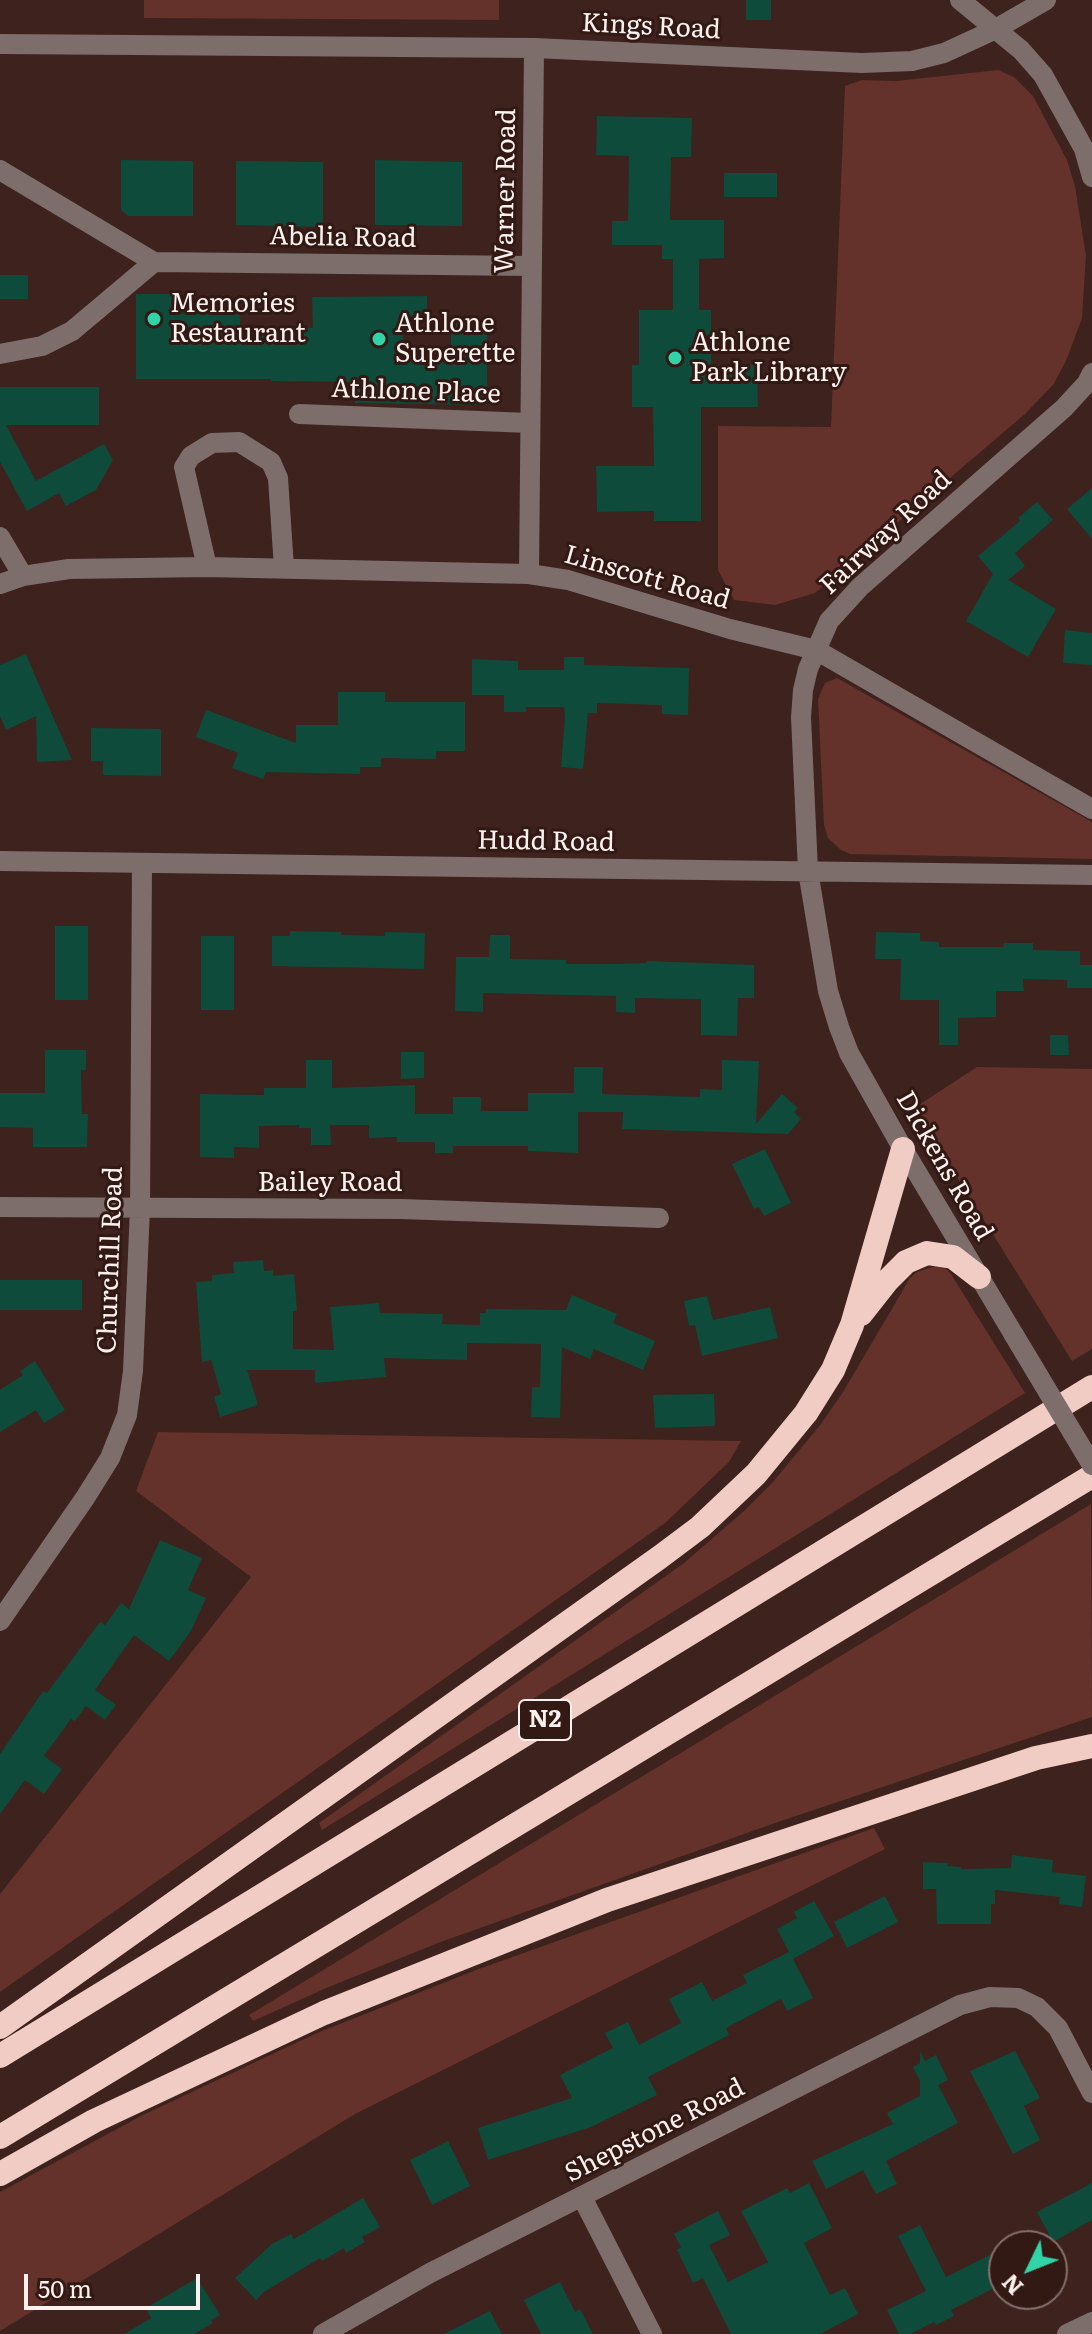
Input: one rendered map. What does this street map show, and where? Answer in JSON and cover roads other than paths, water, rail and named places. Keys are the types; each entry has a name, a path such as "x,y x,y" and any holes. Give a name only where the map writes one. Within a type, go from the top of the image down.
{"highway":[{"path":"0,2027 700,1527 756,1474 806,1413 833,1370 852,1325 903,1149"},
{"path":"852,1325 896,1271 906,1262 927,1253 953,1257 979,1277"},
{"name":"N2","path":"0,2056 1092,1387"},
{"path":"0,2137 1092,1476"},
{"path":"0,2174 94,2121 310,2019 607,1900 1036,1758 1092,1746"}],"street":[{"path":"960,0 1021,50 1043,75 1084,149 1092,177"},
{"name":"Kings Road","path":"0,44 534,48 862,63 912,61 944,53 994,30 1046,0"},
{"name":"Warner Road","path":"529,574 534,48"},
{"path":"0,170 154,262 72,331 42,346 0,354"},
{"name":"Abelia Road","path":"154,262 532,266"},
{"name":"Fairway Road","path":"808,871 801,717 803,690 829,621 860,587 1064,408 1092,373"},
{"name":"Athlone Place","path":"299,414 530,423"},
{"path":"207,567 184,467 191,456 212,443 239,442 271,462 278,478 284,568"},
{"path":"0,537 23,576"},
{"name":"Linscott Road","path":"0,584 23,576 69,569 207,567 529,574 568,580 730,629 816,650 1092,809"},
{"name":"Hudd Road","path":"0,861 1092,875"},
{"name":"Churchill Road","path":"0,1621 110,1458 127,1415 133,1371 140,1208 142,863"},
{"name":"Dickens Road","path":"808,871 828,991 849,1053 1092,1465"},
{"name":"Bailey Road","path":"0,1207 401,1209 659,1218"},
{"name":"Shepstone Road","path":"323,2334 430,2273 960,2005 990,1997 1018,1998 1037,2007 1058,2028 1092,2093"},
{"path":"582,2197 652,2334"},
{"path":"1067,2334 1092,2322"}],"place":[{"name":"Memories Restaurant","path":"154,319"},
{"name":"Athlone Superette","path":"379,339"},
{"name":"Athlone Park Library","path":"675,358"}]}
